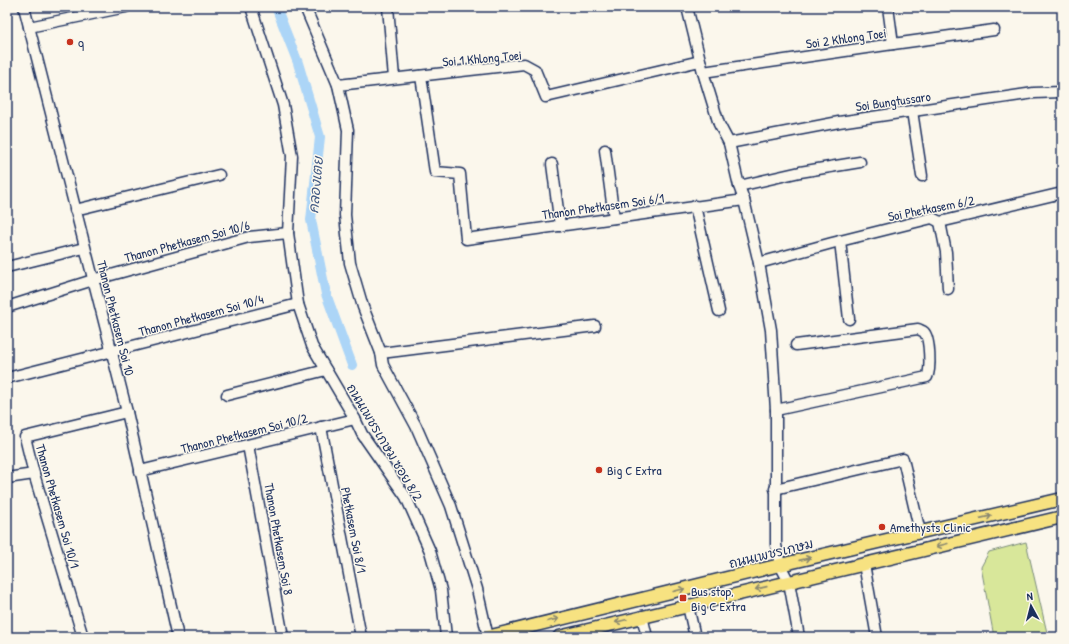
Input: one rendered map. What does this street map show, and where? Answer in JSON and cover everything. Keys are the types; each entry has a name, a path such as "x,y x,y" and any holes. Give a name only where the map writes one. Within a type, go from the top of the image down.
{"main road":[{"name":"ถนนเพชรเกษม","path":"487,637 780,565 1062,499"},
{"path":"559,637 578,635 642,616 1062,517"}],"street":[{"name":"Thanon Phetkasem Soi 10","path":"24,7 84,248 127,412 178,637"},
{"path":"30,27 126,7"},
{"name":"ถนนเพชรเกษม ซอย 8/2","path":"251,7 283,105 292,156 288,232 298,304 312,346 355,419 362,434 406,497 430,551 441,590 446,637"},
{"path":"305,7 338,85 348,130 345,215 350,263 363,307 381,353 382,365 416,426 451,506 477,589 487,637"},
{"path":"388,7 394,78"},
{"path":"687,7 703,72 720,124 729,143 739,186 744,200 759,263 771,330 776,410 776,544 780,565 789,582 799,637"},
{"path":"888,7 893,44"},
{"name":"Soi 2 Khlong Toei","path":"703,72 994,30"},
{"name":"Soi 1 Khlong Toei","path":"338,85 524,64 535,70 546,98 700,61"},
{"name":"Thanon Phetkasem Soi 6/1","path":"421,76 436,172 460,174 466,239 744,200"},
{"name":"Soi Bungtussaro","path":"729,143 839,122 1034,93 1062,92"},
{"path":"912,111 922,176"},
{"path":"605,150 614,218"},
{"path":"739,186 800,172 860,162"},
{"path":"552,164 560,226"},
{"path":"75,210 219,175"},
{"name":"Soi Phetkasem 6/2","path":"759,263 932,218 940,222 1062,193"},
{"path":"695,206 719,311"},
{"path":"940,222 946,252 948,289"},
{"name":"Thanon Phetkasem Soi 10/6","path":"7,307 93,280 249,237 288,232"},
{"path":"840,241 849,319"},
{"path":"7,267 84,248"},
{"name":"Thanon Phetkasem Soi 10/4","path":"7,378 298,304"},
{"path":"381,353 595,326"},
{"path":"776,410 927,377 929,374 930,366 927,337 924,331 918,329 796,345"},
{"path":"228,395 326,370"},
{"name":"Thanon Phetkasem Soi 10/1","path":"84,637 34,474 25,437 127,412"},
{"name":"Thanon Phetkasem Soi 10/2","path":"140,471 355,419"},
{"name":"Phetkasem Soi 8/1","path":"321,427 360,637"},
{"name":"Thanon Phetkasem Soi 8","path":"248,445 283,637"},
{"path":"776,489 903,459 920,532"},
{"path":"7,478 34,474"},
{"path":"864,564 877,637"},
{"path":"688,606 695,637"},
{"path":"642,616 647,637"}],"green space":[{"path":"1026,542 1048,637 994,637 981,567 989,552"}],"waterway":[{"name":"คลองเตย","path":"276,7 298,63 320,137 311,220 326,294 352,365"}],"place":[{"name":"q","path":"70,42"},
{"name":"Big C Extra","path":"599,470"},
{"name":"Amethysts Clinic","path":"882,527"},
{"name":"Bus stop, Big C Extra","path":"683,598"}]}
